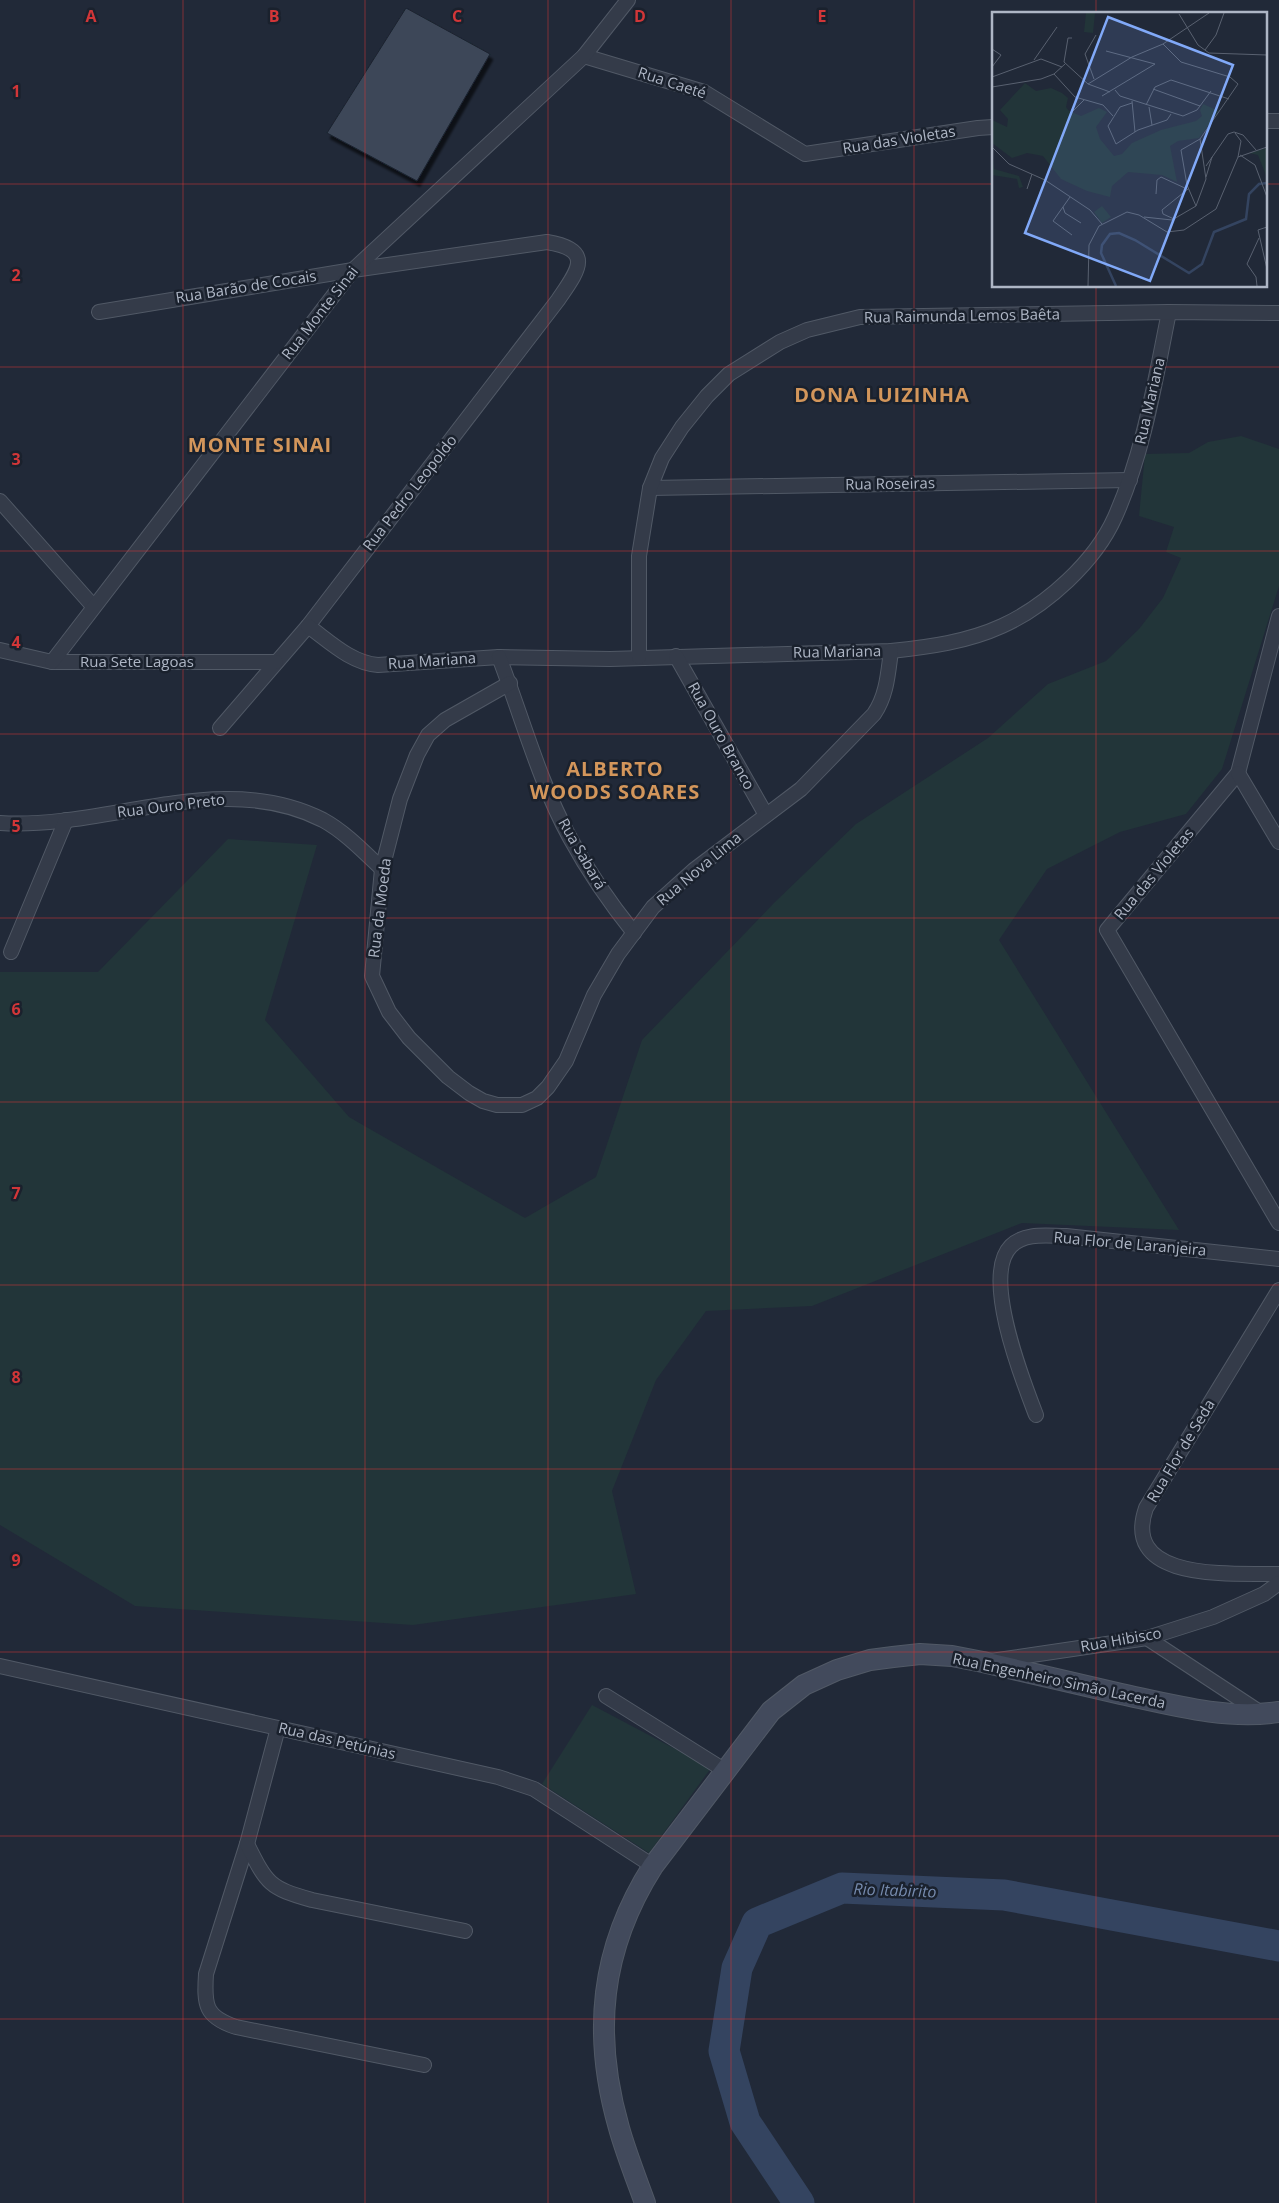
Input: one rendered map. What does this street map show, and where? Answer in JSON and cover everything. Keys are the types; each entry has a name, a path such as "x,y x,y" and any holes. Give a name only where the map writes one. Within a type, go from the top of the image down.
{"street":[{"name":"Rua Monte Sinai","path":"52,662 93,606 353,270 584,56 628,0"},
{"name":"Rua Caeté","path":"584,56 704,92 805,154"},
{"path":"1266,121 1279,121"},
{"name":"Rua das Violetas","path":"805,154 992,127"},
{"name":"Rua Barão de Cocais","path":"99,312 353,270 547,242 559,244 570,249"},
{"name":"Rua Pedro Leopoldo","path":"220,728 308,626 573,278 578,270 578,259 570,249"},
{"name":"Rua Mariana","path":"308,626 354,659 366,664 378,665 499,657 610,659 891,651 936,646 1003,626 1045,600 1091,556 1114,519 1130,480 1146,424 1169,312"},
{"name":"Rua Raimunda Lemos Baêta","path":"639,657 639,556 650,488 662,458 682,427 707,396 729,374 780,342 807,330 860,317 1169,312 1279,313"},
{"name":"Rua Roseiras","path":"650,488 1130,480"},
{"path":"0,501 93,606"},
{"name":"Rua das Violetas","path":"1279,616 1238,773 1107,930 1279,1223"},
{"name":"Rua Sete Lagoas","path":"0,650 52,662 276,662"},
{"name":"Rua Nova Lima","path":"522,1104 537,1098 548,1087 566,1061 594,995 618,954 653,907 694,870 801,789 874,714 882,704 891,651"},
{"name":"Rua Ouro Branco","path":"676,656 766,815"},
{"name":"Rua Sabará","path":"499,657 545,783 569,837 615,909 634,932"},
{"name":"Rua da Moeda","path":"510,683 445,720 428,735 417,755 400,799 382,869 372,976 388,1012 409,1038 448,1077 483,1101 497,1105 522,1104"},
{"path":"1238,773 1279,842"},
{"name":"Rua Ouro Preto","path":"0,823 66,820 191,801 225,798 256,800 290,808 324,821 352,842 382,869"},
{"path":"11,952 66,820"},
{"name":"Rua Flor de Laranjeira","path":"1036,1415 1011,1342 999,1287 1004,1255 1011,1246 1022,1239 1034,1236 1066,1236 1279,1259"},
{"name":"Rua Flor de Seda","path":"1279,1290 1146,1508 1141,1530 1144,1543 1150,1552 1168,1565 1216,1573 1279,1574"},
{"name":"Rua Hibisco","path":"983,1662 1147,1638 1213,1618 1264,1594 1279,1583"},
{"path":"1147,1638 1271,1713"},
{"name":"Rua Engenheiro Simão Lacerda","path":"645,2203 619,2128 610,2093 604,2052 604,1997 614,1948 636,1893 653,1866 724,1770 771,1711 804,1685 837,1670 870,1660 920,1654 952,1656 983,1662 1184,1708 1271,1713"},
{"name":"Rua das Petúnias","path":"0,1666 498,1777 534,1789 653,1866"},
{"path":"606,1696 724,1770"},
{"path":"278,1728 247,1844 206,1974 206,2006 221,2022 236,2027 424,2065"},
{"path":"247,1844 261,1872 274,1887 289,1893 312,1900 465,1931"}],"green space":[{"path":"1241,436 1279,449 1279,586 1222,769 1186,814 1120,832 1047,869 999,940 1179,1230 1022,1223 812,1306 706,1311 656,1380 612,1491 636,1594 413,1625 135,1606 0,1525 0,972 98,972 228,839 317,845 265,1020 349,1117 525,1218 596,1177 642,1040 774,903 856,824 988,738 1048,684 1106,661 1139,629 1163,598 1181,558 1166,552 1174,527 1139,516 1145,454 1189,453 1208,442"},
{"path":"592,1705 711,1768 649,1853 542,1784"}],"building":[{"path":"406,8 490,54 417,181 327,133"}],"waterway":[{"name":"Rio Itabirito","path":"799,2203 745,2122 724,2051 737,1968 757,1923 842,1888 1004,1895 1279,1946"}],"district":[{"name":"DONA LUIZINHA","path":"882,395"},
{"name":"MONTE SINAI","path":"260,445"},
{"name":"ALBERTO WOODS SOARES","path":"615,780"}]}
